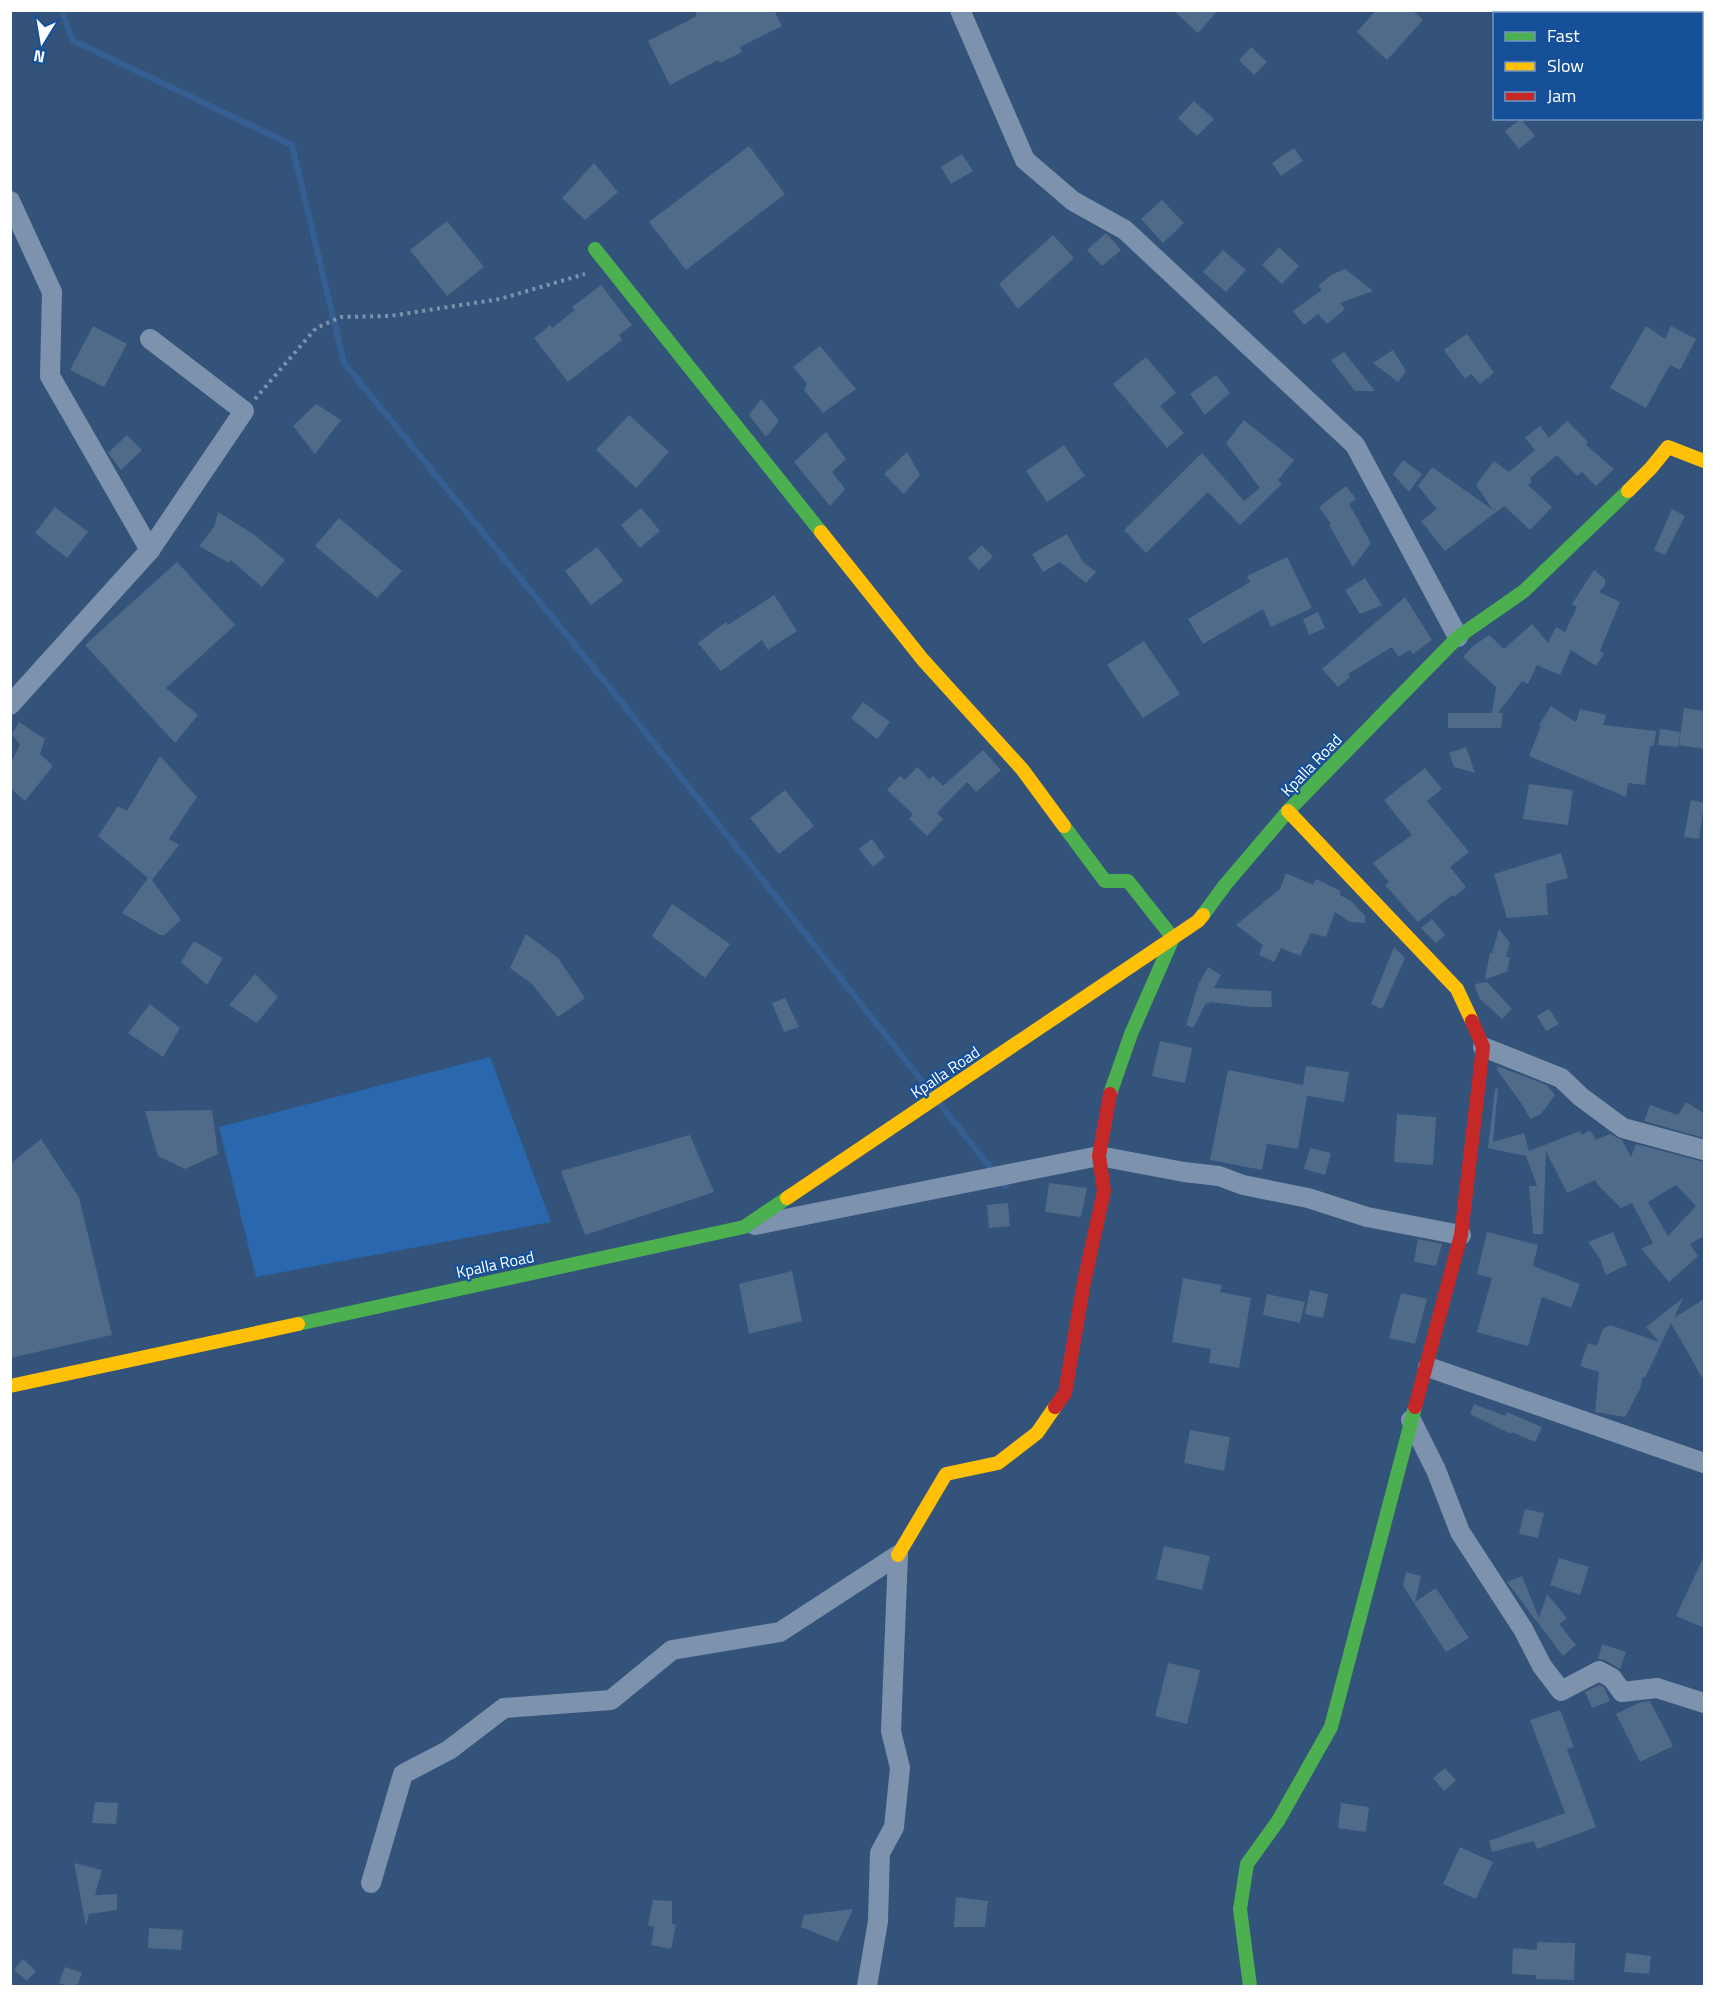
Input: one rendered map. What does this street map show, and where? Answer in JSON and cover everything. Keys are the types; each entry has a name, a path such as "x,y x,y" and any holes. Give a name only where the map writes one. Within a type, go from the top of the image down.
{"street":[{"path":"960,10 1025,160 1073,201 1125,230 1354,445 1458,637"},
{"path":"10,201 52,292 50,376 150,550"},
{"path":"371,1883 403,1774 449,1750 504,1708 611,1700 672,1650 780,1632 898,1555 946,1474 998,1463 1036,1433 1065,1393 1084,1282 1104,1191 1098,1156 1110,1092 1131,1034 1173,938 1128,881 1105,882 1022,769 923,660 595,249"},
{"path":"10,705 150,550 244,411 150,339"},
{"name":"Kpalla Road","path":"10,1386 744,1227 1198,921 1225,885 1288,811 1458,637 1524,591 1651,468 1668,447 1704,461"},
{"path":"1250,1986 1240,1909 1247,1864 1278,1821 1331,1727 1371,1581 1411,1420 1428,1367 1461,1235 1483,1047 1457,989 1288,811"},
{"path":"1483,1047 1561,1078 1581,1097 1623,1128 1704,1150"},
{"path":"744,1227 1098,1156 1219,1176 1243,1185 1308,1198 1367,1217 1461,1235"},
{"path":"1428,1367 1704,1463"},
{"path":"1411,1420 1436,1470 1460,1532 1523,1629 1542,1666 1561,1691 1599,1671 1612,1678 1622,1692 1657,1688 1704,1703"},
{"path":"867,1986 878,1921 880,1853 894,1827 900,1768 891,1731 898,1555"}],"path":[{"path":"244,411 316,328 341,317 390,316 500,299 609,267"}],"shaded area":[{"path":"490,1057 551,1222 256,1277 219,1127"}],"building":[{"path":"694,10 774,10 782,26 740,47 742,52 720,63 718,60 670,85 648,41 697,16"},
{"path":"1173,10 1218,10 1198,33"},
{"path":"1376,10 1412,10 1423,20 1387,60 1357,32"},
{"path":"1251,47 1267,62 1254,75 1239,60"},
{"path":"1194,101 1214,119 1197,136 1178,118"},
{"path":"1522,120 1535,136 1519,149 1505,131"},
{"path":"749,146 785,194 686,270 649,222"},
{"path":"1294,148 1303,161 1281,176 1272,163"},
{"path":"962,154 973,171 951,184 941,167"},
{"path":"594,163 618,192 585,220 562,198"},
{"path":"1162,200 1184,223 1163,243 1141,219"},
{"path":"447,221 484,267 447,296 410,250"},
{"path":"1106,233 1121,250 1102,266 1087,250"},
{"path":"1053,235 1074,258 1018,309 999,284"},
{"path":"1279,247 1299,266 1282,284 1262,265"},
{"path":"1223,250 1246,270 1226,292 1203,272"},
{"path":"1345,269 1373,291 1340,303 1345,309 1327,324 1318,314 1304,325 1293,311 1322,290 1318,286 1331,275"},
{"path":"601,285 632,325 619,335 622,340 568,382 534,338 550,325 552,328 575,310 572,307"},
{"path":"93,326 127,344 104,387 70,370"},
{"path":"1646,326 1665,339 1671,326 1696,339 1680,370 1670,365 1646,408 1610,388"},
{"path":"1467,334 1494,373 1480,384 1471,374 1465,379 1444,350"},
{"path":"820,346 856,389 823,413 804,390 807,383 793,367"},
{"path":"1393,350 1406,371 1398,382 1373,363"},
{"path":"1344,352 1375,391 1355,391 1331,360"},
{"path":"1146,357 1176,393 1160,406 1184,433 1167,448 1113,384"},
{"path":"1216,375 1230,393 1205,415 1190,394"},
{"path":"761,399 779,421 766,437 749,415"},
{"path":"316,404 341,420 315,454 293,426"},
{"path":"629,415 669,452 636,488 596,450"},
{"path":"1244,420 1294,460 1278,480 1282,484 1240,525 1208,492 1146,553 1124,530 1202,453 1244,501 1260,488 1226,443"},
{"path":"1567,421 1588,442 1586,445 1614,469 1596,486 1582,472 1577,476 1557,455 1530,478 1532,481 1528,485 1552,507 1530,530 1504,506 1445,551 1421,521 1437,509 1418,486 1432,467 1493,510 1476,485 1494,461 1509,472 1535,450 1525,438 1540,426 1549,438"},
{"path":"826,432 846,459 832,472 845,489 830,506 794,462"},
{"path":"127,435 142,450 121,470 108,453"},
{"path":"1064,445 1085,476 1047,502 1026,471"},
{"path":"907,452 920,475 904,494 884,474"},
{"path":"1403,460 1422,474 1409,492 1393,474"},
{"path":"1346,486 1356,499 1349,504 1371,543 1353,567 1329,525 1331,524 1319,507"},
{"path":"55,507 88,532 67,558 35,533"},
{"path":"641,508 660,531 640,548 621,525"},
{"path":"1672,509 1685,516 1665,555 1654,550"},
{"path":"218,512 253,534 285,560 262,587 231,560 229,563 199,546 214,527"},
{"path":"339,518 402,571 377,598 315,546"},
{"path":"1067,534 1083,562 1096,572 1086,583 1060,562 1043,572 1032,554"},
{"path":"982,545 993,557 979,570 968,558"},
{"path":"597,547 623,581 591,605 565,571"},
{"path":"1287,557 1312,608 1271,627 1263,609 1203,644 1188,619 1250,582 1247,576"},
{"path":"177,562 235,625 166,688 198,715 175,743 85,645"},
{"path":"1594,570 1605,579 1605,585 1599,592 1620,602 1600,651 1604,654 1596,666 1571,650 1560,675 1537,665 1528,684 1522,681 1498,713 1503,713 1501,728 1448,728 1448,713 1492,713 1496,687 1463,657 1472,647 1489,635 1504,649 1532,624 1548,643 1556,627 1565,632 1577,607 1572,604"},
{"path":"1365,578 1382,605 1360,614 1345,590"},
{"path":"774,595 797,631 768,650 762,640 721,671 698,643 726,622 728,625"},
{"path":"1405,597 1432,640 1413,654 1410,650 1398,657 1392,647 1348,674 1350,677 1338,687 1322,669"},
{"path":"1318,612 1325,628 1309,635 1303,619"},
{"path":"1144,641 1180,694 1143,718 1107,665"},
{"path":"863,702 890,722 877,739 851,718"},
{"path":"1551,706 1576,722 1580,709 1606,715 1603,725 1656,731 1654,746 1650,746 1645,785 1628,783 1626,797 1529,756 1541,726 1539,725"},
{"path":"1684,708 1704,711 1704,749 1679,745"},
{"path":"19,722 45,739 40,754 53,766 25,801 10,788 10,764 20,745 12,734"},
{"path":"1660,729 1680,732 1678,747 1658,745"},
{"path":"1466,747 1475,773 1454,767 1449,753"},
{"path":"983,750 1001,770 976,792 967,782 937,813 943,819 927,836 909,819 913,814 887,790 900,776 905,780 917,767 929,779 933,776 943,786"},
{"path":"160,756 197,797 169,839 179,845 152,880 181,920 164,935 160,935 122,913 148,878 98,836 118,806 127,811"},
{"path":"1425,768 1442,789 1427,801 1469,852 1450,867 1466,887 1418,922 1385,885 1389,882 1373,863 1412,835 1384,800"},
{"path":"1529,784 1573,790 1568,825 1523,819"},
{"path":"785,790 814,826 779,854 750,818"},
{"path":"1691,800 1704,803 1699,839 1684,837"},
{"path":"872,839 885,857 873,867 859,849"},
{"path":"1561,853 1568,878 1546,884 1548,915 1507,918 1494,874"},
{"path":"1286,873 1313,885 1316,879 1341,891 1340,895 1351,901 1365,916 1365,923 1350,922 1335,912 1326,937 1311,933 1300,956 1281,948 1274,962 1259,955 1263,945 1236,925 1280,889"},
{"path":"672,904 730,944 705,978 652,936"},
{"path":"1432,919 1445,935 1436,943 1421,928"},
{"path":"1499,929 1510,943 1506,957 1510,957 1507,972 1485,979 1490,953 1492,953"},
{"path":"526,934 558,958 585,998 558,1017 532,984 510,968"},
{"path":"194,941 223,958 207,985 181,962"},
{"path":"1394,947 1405,958 1382,1009 1371,1004"},
{"path":"1208,967 1221,975 1214,988 1271,991 1272,1007 1209,1002 1209,1004 1206,1003 1193,1028 1186,1025 1199,983"},
{"path":"255,974 278,997 257,1023 229,1005"},
{"path":"1487,982 1512,1009 1502,1019 1480,999 1476,990 1475,984"},
{"path":"785,998 799,1027 784,1032 772,1003"},
{"path":"150,1004 180,1028 163,1057 128,1033"},
{"path":"1549,1009 1559,1024 1546,1031 1537,1016"},
{"path":"1160,1041 1192,1048 1185,1083 1152,1076"},
{"path":"1306,1066 1349,1072 1344,1102 1307,1096 1298,1149 1267,1144 1262,1170 1210,1160 1228,1070 1303,1085"},
{"path":"1497,1066 1547,1085 1555,1095 1541,1114 1530,1119 1497,1070"},
{"path":"1498,1088 1493,1142 1524,1133 1529,1151 1580,1131 1582,1135 1590,1130 1596,1140 1610,1134 1622,1140 1631,1157 1636,1144 1704,1162 1704,1236 1690,1244 1698,1256 1669,1282 1641,1249 1653,1243 1632,1203 1621,1208 1595,1180 1567,1193 1546,1151 1543,1234 1533,1234 1529,1186 1537,1186 1526,1156 1488,1148 1495,1089","holes":["1676,1185 1696,1206 1668,1236 1648,1202"]},
{"path":"1686,1102 1704,1113 1704,1138 1644,1121 1650,1105 1678,1115"},
{"path":"212,1110 218,1154 185,1169 158,1156 145,1111"},
{"path":"1397,1114 1436,1117 1433,1165 1394,1162"},
{"path":"690,1135 714,1192 585,1235 561,1171"},
{"path":"41,1139 79,1197 112,1335 10,1358 10,1164"},
{"path":"1310,1148 1331,1153 1325,1175 1304,1169"},
{"path":"1049,1183 1087,1188 1081,1217 1045,1212"},
{"path":"1008,1203 1010,1226 989,1228 987,1205"},
{"path":"1487,1232 1538,1245 1533,1266 1580,1284 1571,1308 1542,1297 1528,1346 1477,1332 1492,1278 1477,1274"},
{"path":"1613,1232 1627,1265 1606,1275 1600,1259 1588,1242"},
{"path":"1418,1239 1442,1244 1436,1266 1414,1262"},
{"path":"792,1271 802,1321 749,1334 739,1284"},
{"path":"1183,1278 1222,1285 1220,1292 1251,1298 1239,1368 1209,1363 1211,1349 1172,1342"},
{"path":"1310,1290 1328,1294 1323,1318 1305,1314"},
{"path":"1401,1293 1427,1299 1415,1344 1389,1338"},
{"path":"1267,1294 1305,1302 1300,1323 1263,1315"},
{"path":"1683,1298 1674,1318 1704,1299 1704,1381 1671,1323 1645,1378 1643,1376 1640,1389 1625,1417 1595,1412 1599,1372 1580,1366 1588,1343 1597,1346 1603,1329 1610,1325 1659,1342 1646,1327"},
{"path":"1474,1404 1505,1416 1507,1412 1542,1427 1535,1442 1512,1432 1511,1434 1470,1414"},
{"path":"1190,1430 1230,1437 1224,1471 1184,1463"},
{"path":"1525,1509 1544,1513 1538,1538 1519,1534"},
{"path":"1164,1546 1210,1556 1202,1590 1156,1579"},
{"path":"1704,1556 1704,1628 1676,1616"},
{"path":"1559,1558 1589,1567 1580,1595 1550,1585"},
{"path":"1406,1572 1421,1576 1415,1602 1436,1588 1469,1638 1446,1652 1403,1586"},
{"path":"1522,1576 1539,1618 1547,1594 1567,1618 1559,1624 1576,1645 1563,1656 1507,1582"},
{"path":"1602,1644 1626,1652 1620,1669 1605,1660 1598,1659"},
{"path":"1168,1663 1200,1670 1187,1724 1155,1716"},
{"path":"1599,1685 1604,1687 1610,1701 1592,1708 1585,1692"},
{"path":"1650,1701 1673,1746 1640,1762 1616,1714 1641,1702"},
{"path":"1560,1710 1574,1747 1567,1749 1596,1827 1537,1849 1534,1841 1492,1852 1489,1841 1565,1813 1530,1720"},
{"path":"1445,1768 1456,1780 1444,1791 1433,1778"},
{"path":"95,1802 118,1803 116,1824 92,1823"},
{"path":"1341,1803 1369,1807 1366,1832 1338,1828"},
{"path":"1460,1847 1493,1862 1476,1899 1443,1884"},
{"path":"74,1863 102,1870 95,1895 117,1894 117,1910 89,1914 86,1926"},
{"path":"956,1897 988,1901 985,1927 954,1927"},
{"path":"653,1900 672,1901 672,1924 676,1925 671,1949 651,1945 654,1927 648,1925"},
{"path":"853,1909 838,1942 801,1927 804,1915"},
{"path":"149,1928 183,1930 181,1950 148,1948"},
{"path":"1537,1942 1575,1943 1574,1980 1536,1979 1536,1975 1512,1974 1513,1948 1537,1950"},
{"path":"1626,1953 1651,1956 1649,1974 1624,1972"},
{"path":"23,1959 36,1971 27,1981 14,1970"},
{"path":"65,1967 82,1973 77,1986 59,1983"}],"waterway":[{"path":"62,10 72,40 292,145 344,363 615,694 930,1091"},
{"path":"940,1104 1005,1186"}],"traffic: fast":[{"path":"595,249 821,532"},
{"path":"1203,915 1225,885 1288,811 1458,637 1524,591 1628,491"},
{"path":"1064,826 1105,881 1128,881 1173,938 1131,1034 1110,1094"},
{"path":"298,1324 744,1227 787,1198"},
{"path":"1250,1986 1240,1909 1247,1864 1278,1821 1331,1727 1415,1407"}],"traffic: slow":[{"path":"1628,491 1668,447 1704,461"},
{"path":"821,532 923,660 1022,769 1064,826"},
{"path":"1288,811 1457,989 1472,1021"},
{"path":"787,1198 1198,921 1203,915"},
{"path":"10,1386 298,1324"},
{"path":"898,1555 946,1474 998,1463 1037,1433 1055,1407"}],"traffic: jam":[{"path":"1415,1407 1461,1235 1483,1047 1472,1021"},
{"path":"1055,1407 1065,1393 1084,1282 1104,1191 1099,1156 1110,1094"}]}
